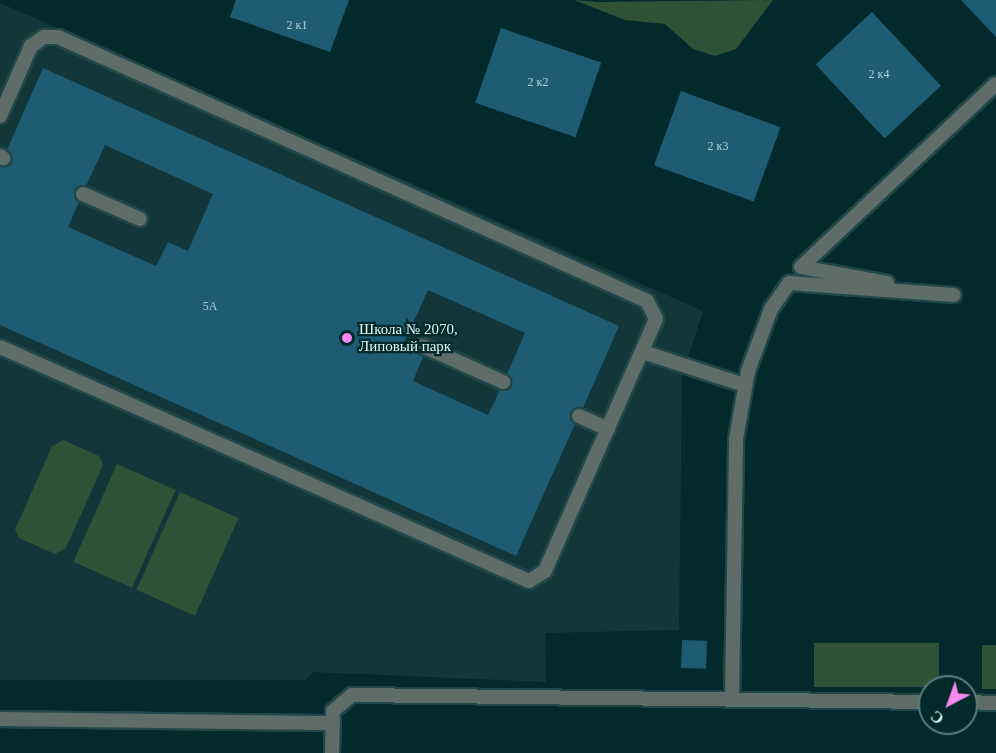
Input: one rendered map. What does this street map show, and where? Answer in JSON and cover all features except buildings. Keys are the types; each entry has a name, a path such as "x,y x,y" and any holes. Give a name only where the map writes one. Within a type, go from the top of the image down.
{"lane":[{"path":"0,116 31,46 58,37 647,301 656,319 545,571 529,581 0,346"},
{"path":"732,700 736,439 744,385 762,330 789,284 954,295 801,267 996,84"},
{"path":"83,194 140,219"},
{"path":"423,346 503,382"},
{"path":"643,352 744,385"},
{"path":"579,416 608,429"},
{"path":"332,753 336,705 352,695 918,702"},
{"path":"978,702 996,703"},
{"path":"0,719 333,723"}],"shaded area":[{"name":"Школа № 2070, Липовый парк","path":"0,3 703,311 682,376 679,630 545,633 546,682 313,672 306,680 0,680"}],"green space":[{"path":"574,0 597,2 773,0 736,49 715,56 693,49 665,24 625,20"},
{"path":"63,440 99,456 103,465 66,548 55,554 19,538 15,530 52,446"},
{"path":"117,464 175,490 132,588 73,562"},
{"path":"180,492 238,518 195,616 136,590"},
{"path":"814,643 939,643 939,675 918,675 918,687 814,687"},
{"path":"982,645 996,645 996,689 982,689"}],"place":[{"name":"Школа № 2070, Липовый парк","path":"347,338"}]}
